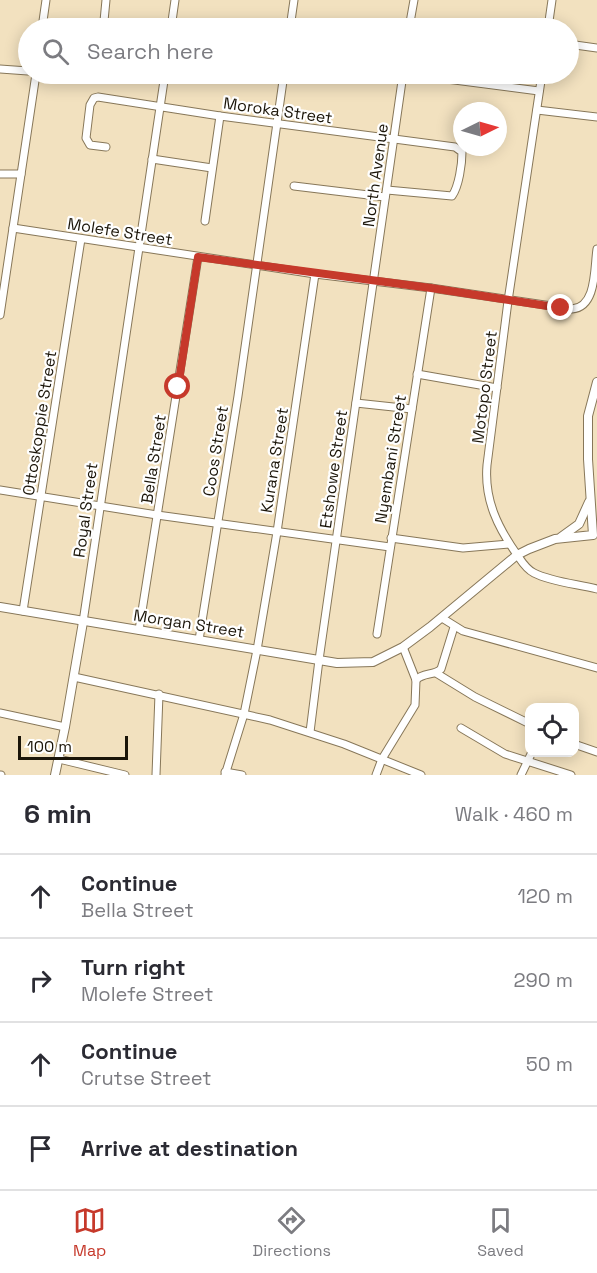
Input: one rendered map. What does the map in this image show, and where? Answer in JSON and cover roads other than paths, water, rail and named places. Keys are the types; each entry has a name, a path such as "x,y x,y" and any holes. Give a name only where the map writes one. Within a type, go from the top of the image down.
{"street":[{"path":"43,18 46,0"},
{"path":"104,18 106,0"},
{"path":"172,18 175,0"},
{"path":"291,18 294,0"},
{"path":"405,0 413,1 411,18"},
{"path":"549,18 552,0"},
{"path":"579,46 597,48"},
{"path":"0,69 18,70"},
{"path":"0,313 34,84"},
{"name":"Royal Street","path":"55,775 83,622 163,84"},
{"name":"Coos Street","path":"199,640 238,396 282,84"},
{"name":"North Avenue","path":"372,281 401,84"},
{"path":"485,84 539,92"},
{"name":"Motopo Street","path":"540,84 508,301 487,465 487,486 495,518 508,544 522,563 534,573 597,589"},
{"name":"Moroka Street","path":"106,147 90,144 86,138 90,105 94,98 104,97 220,116 455,147 460,150 462,155 455,192 452,196 386,194"},
{"path":"537,110 597,117"},
{"path":"204,221 220,116"},
{"path":"152,159 212,168"},
{"path":"0,174 21,174"},
{"path":"294,186 386,194"},
{"name":"Molefe Street","path":"13,228 198,257 561,308 581,307 585,304 591,294 597,249"},
{"name":"Ottoskoppie Street","path":"23,611 81,239"},
{"name":"Bella Street","path":"139,630 198,257"},
{"name":"Kurana Street","path":"225,773 244,714 256,650 277,532 315,274"},
{"name":"Etshowe Street","path":"310,732 372,281"},
{"name":"Nyembani Street","path":"376,634 431,288"},
{"path":"417,374 497,388"},
{"path":"376,775 382,759 414,707 416,680 403,647 442,618 517,555 544,542 595,535 590,498 588,416 597,382"},
{"path":"356,403 412,409"},
{"path":"0,490 157,515 390,547"},
{"path":"590,498 597,513"},
{"path":"558,539 579,524 590,498"},
{"path":"391,538 463,549 508,544"},
{"name":"Morgan Street","path":"0,606 83,622 345,664 373,662 403,647"},
{"path":"442,618 454,627 494,641 597,668"},
{"path":"436,673 444,662 454,627"},
{"path":"416,680 421,675 436,673 475,697 525,722"},
{"path":"74,677 159,694 310,732 421,775"},
{"path":"156,775 159,694"},
{"path":"0,712 65,727"},
{"path":"461,728 505,754 571,775"},
{"path":"579,746 597,752"},
{"path":"521,775 530,757"},
{"path":"59,759 126,775"},
{"path":"225,773 242,775"}]}
